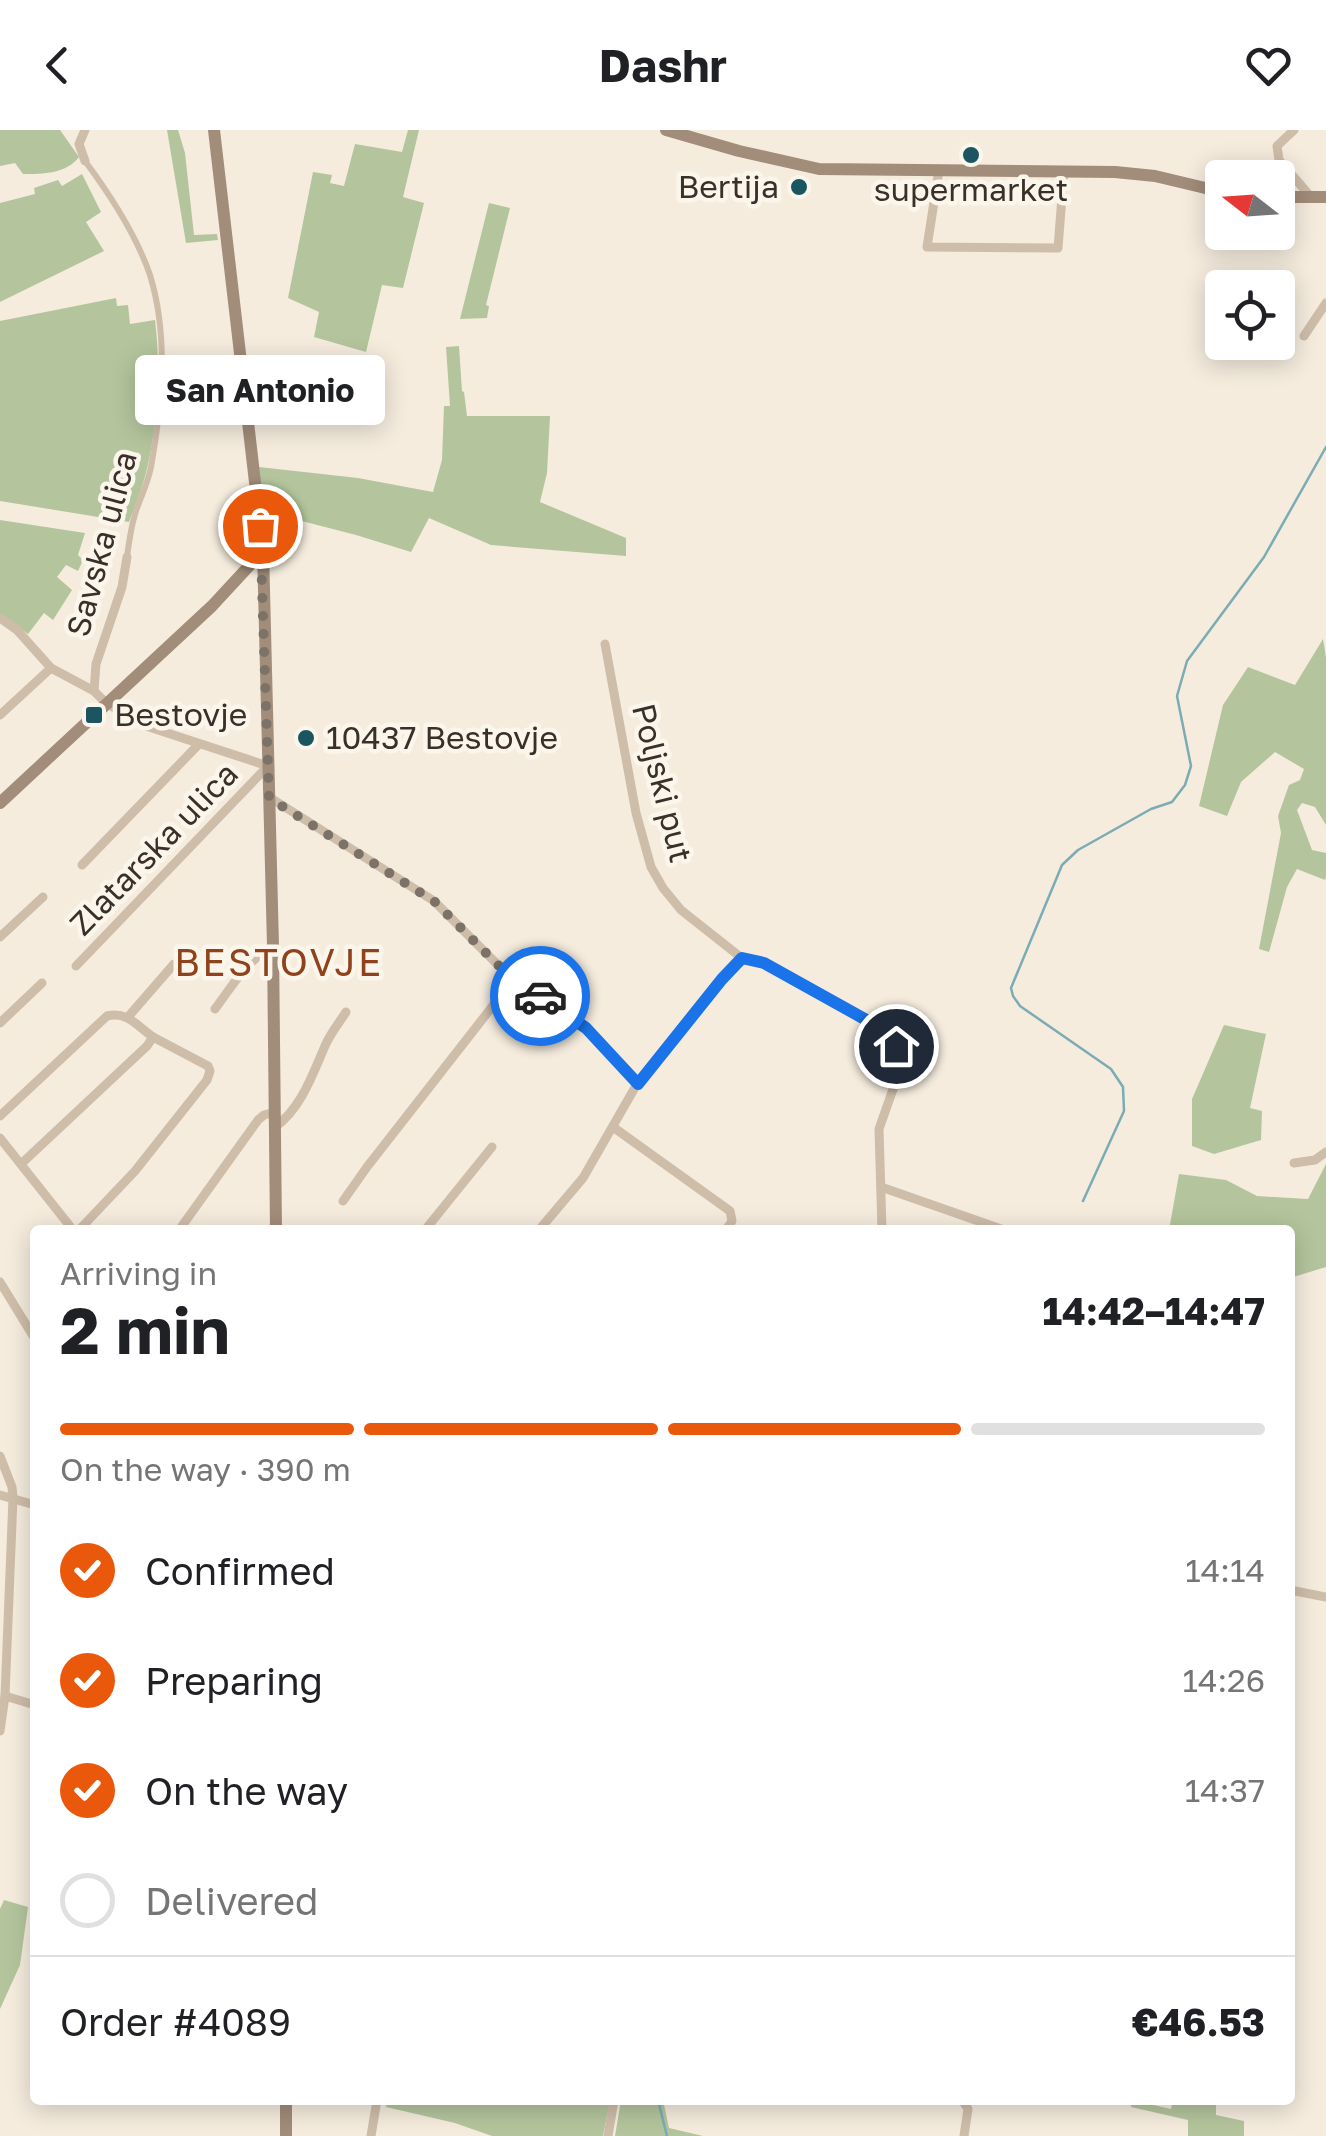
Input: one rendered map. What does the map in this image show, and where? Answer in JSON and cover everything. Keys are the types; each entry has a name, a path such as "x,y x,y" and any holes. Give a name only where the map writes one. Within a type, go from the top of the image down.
{"main road":[{"path":"214,130 262,551 276,1225"},
{"path":"666,130 819,169 1115,172 1155,176 1205,188"},
{"path":"1295,197 1326,197"},
{"path":"0,803 212,606 262,551"},
{"path":"286,2105 286,2136"}],"street":[{"name":"Savska ulica","path":"85,130 80,144 85,161 118,209 153,288 162,358 150,472 133,522 122,588 96,664 94,691"},
{"path":"1294,130 1277,146 1277,153 1311,197"},
{"path":"940,170 927,248 1058,248 1064,171"},
{"path":"1304,336 1326,303"},
{"path":"0,618 18,630 50,668 94,691 106,703 146,726 268,766"},
{"name":"Poljski put","path":"605,644 636,814 651,867 663,888 682,910 742,958 764,963 891,1036 896,1046 898,1075 878,1129 881,1187"},
{"path":"0,715 50,668"},
{"path":"82,865 199,744"},
{"name":"Zlatarska ulica","path":"76,966 268,766"},
{"path":"269,798 434,901 513,980 586,1028 638,1084"},
{"path":"0,938 43,897"},
{"path":"215,1009 247,967 273,946"},
{"path":"543,1225 583,1178 638,1084 742,958"},
{"path":"128,1017 174,964"},
{"path":"343,1201 366,1166 513,980"},
{"path":"0,1023 42,983"},
{"path":"275,1127 285,1120 303,1092 346,1012"},
{"path":"0,1116 106,1016 114,1014 128,1017 153,1038 208,1066 206,1080 135,1171 81,1225"},
{"path":"21,1164 153,1038"},
{"path":"183,1225 258,1120 275,1112"},
{"path":"613,1127 730,1210 729,1225"},
{"path":"0,1138 72,1225"},
{"path":"429,1225 492,1147"},
{"path":"1294,1163 1315,1160 1326,1152"},
{"path":"882,1225 881,1187 990,1225"},
{"path":"0,1282 30,1332"},
{"path":"0,1456 13,1498 5,1696 0,1731"},
{"path":"0,1495 30,1503"},
{"path":"1295,1591 1326,1598"},
{"path":"5,1696 30,1704"},
{"path":"371,2136 376,2105"},
{"path":"608,2136 613,2105"},
{"path":"964,2136 965,2105"}],"green space":[{"path":"0,130 60,130 79,157 61,170 23,174 15,163 0,166"},
{"path":"167,130 178,130 185,153 194,235 217,234 218,240 186,243"},
{"path":"408,130 419,130 403,197 424,203 403,288 382,285 366,352 314,337 319,312 288,298 313,172 332,175 330,183 344,186 355,144 402,152"},
{"path":"82,174 101,212 86,222 104,251 0,302 0,203 35,194 34,188 58,180 62,186"},
{"path":"489,203 510,208 486,305 487,318 460,319"},
{"path":"116,298 117,306 128,305 130,324 155,320 157,338 154,433 129,522 0,501 0,321"},
{"path":"459,346 467,416 550,416 547,473 540,502 626,538 626,556 491,545 429,518 411,552 263,511 259,467 358,478 433,492 442,460 444,406 450,406 446,347"},
{"path":"0,520 85,533 78,571 66,565 57,577 72,590 53,620 44,613 28,634 0,614"},
{"path":"1323,639 1326,825 1315,807 1302,803 1297,810 1312,850 1326,853 1326,877 1325,880 1297,869 1287,887 1269,952 1259,949 1281,833 1278,816 1289,785 1300,780 1304,769 1275,752 1241,782 1227,816 1199,806 1223,705 1248,667 1295,685"},
{"path":"1224,1025 1266,1034 1250,1108 1262,1111 1261,1140 1214,1154 1192,1146 1192,1099"},
{"path":"1326,1164 1326,1267 1295,1276 1295,1225 1170,1225 1179,1174 1226,1180 1257,1196 1308,1199"},
{"path":"4,1900 28,1907 20,1965 0,2009 0,1909"},
{"path":"609,2105 603,2136 492,2136 386,2107"},
{"path":"620,2105 664,2105 669,2128 703,2136 615,2136"},
{"path":"1216,2105 1216,2115 1244,2121 1244,2136 1188,2136 1188,2120 1131,2107"}],"waterway":[{"path":"1083,1201 1124,1111 1123,1087 1111,1069 1020,1006 1011,988 1062,865 1078,850 1151,809 1172,802 1185,785 1191,766 1177,696 1187,661 1264,557 1326,447"},
{"path":"659,2105 667,2136"}],"way so far":[{"path":"260,526 269,798 434,901 513,980 540,996"}],"place":[{"name":"supermarket","path":"971,155"},
{"name":"Bertija","path":"799,187"},
{"name":"San Antonio","path":"260,526"},
{"name":"Bestovje","path":"94,715"},
{"name":"10437 Bestovje","path":"306,738"}],"district":[{"name":"BESTOVJE","path":"279,963"}],"route":[{"path":"540,996 586,1028 638,1084 742,958 764,963 888,1032 896,1046"}]}
